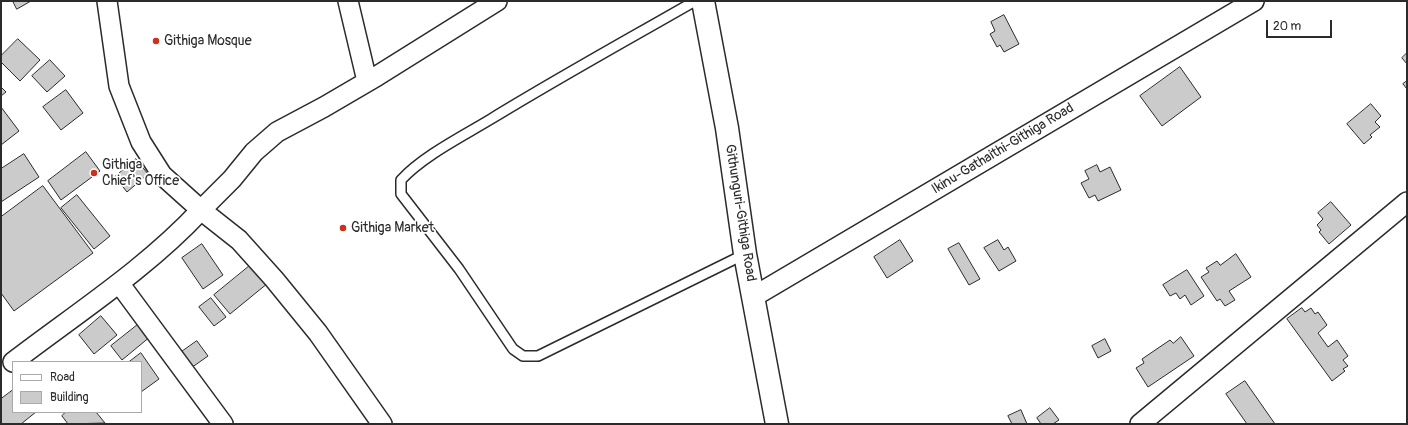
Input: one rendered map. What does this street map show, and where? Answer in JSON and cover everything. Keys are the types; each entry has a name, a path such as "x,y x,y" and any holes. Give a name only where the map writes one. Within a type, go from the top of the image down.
{"street":[{"path":"107,1 119,86 141,142 162,175 201,210 239,240 274,279 318,333 382,424"},
{"path":"348,1 367,81"},
{"path":"14,361 138,269 183,230 232,180 254,152 277,132 324,107 497,1"},
{"name":"Githunguri-Githiga Road","path":"703,1 727,128 745,254 777,424"},
{"name":"Ikinu-Gathaithi-Githiga Road","path":"753,297 1254,1"},
{"path":"1140,424 1407,202"},
{"path":"119,283 223,424"},
{"path":"1,372 12,363"}],"lane":[{"path":"695,1 530,95 451,143 410,170 401,180 401,194 459,269 513,349 523,356 538,356 745,254"}],"building":[{"path":"13,1 31,1 17,9"},
{"path":"1004,15 1019,44 1004,52 1000,45 997,47 990,34 995,31 991,22"},
{"path":"18,39 40,60 20,81 1,62 1,56"},
{"path":"1407,53 1407,64 1402,58"},
{"path":"50,60 65,76 47,92 32,76"},
{"path":"1180,67 1201,97 1162,126 1140,96"},
{"path":"1407,81 1407,89 1403,84"},
{"path":"1,87 6,92 1,96"},
{"path":"66,90 83,113 61,130 43,107"},
{"path":"1371,104 1381,116 1375,122 1380,127 1370,135 1372,137 1364,144 1347,124"},
{"path":"1,107 19,131 1,145"},
{"path":"86,152 100,171 61,200 48,181"},
{"path":"24,154 39,177 1,202 1,169"},
{"path":"136,159 148,174 127,192 115,177"},
{"path":"1097,165 1100,172 1110,167 1121,190 1098,201 1095,195 1089,198 1081,183 1089,179 1085,171"},
{"path":"43,186 93,253 14,311 1,293 1,217"},
{"path":"77,195 110,236 94,249 61,208"},
{"path":"1331,202 1351,225 1329,244 1319,232 1321,230 1317,225 1323,219 1318,213"},
{"path":"900,240 913,261 887,278 874,257"},
{"path":"998,240 1004,250 1008,247 1016,261 999,271 984,248"},
{"path":"959,243 980,279 969,285 948,249"},
{"path":"202,244 223,275 203,289 182,258"},
{"path":"1236,254 1251,277 1229,291 1235,300 1225,306 1220,299 1217,301 1201,277 1209,272 1206,268 1217,261 1220,265"},
{"path":"252,264 268,283 230,314 214,295"},
{"path":"1187,270 1204,296 1191,305 1185,295 1180,299 1176,293 1170,296 1163,285"},
{"path":"211,298 226,317 214,326 199,307"},
{"path":"1302,308 1305,312 1311,308 1315,314 1318,312 1327,325 1318,333 1328,347 1337,340 1348,356 1343,360 1348,366 1343,369 1345,371 1332,381 1287,319"},
{"path":"101,316 117,335 94,354 79,335"},
{"path":"140,323 151,336 122,360 111,346"},
{"path":"1181,337 1194,356 1148,387 1136,368 1144,363 1142,359 1170,340 1173,343"},
{"path":"1105,339 1111,351 1098,358 1092,346"},
{"path":"197,341 208,356 191,368 180,353"},
{"path":"141,353 159,379 142,391 142,361 130,361"},
{"path":"1245,381 1275,424 1247,424 1226,394"},
{"path":"12,391 12,413 35,413 21,424 1,424 1,399"},
{"path":"1050,408 1059,420 1053,424 1041,424 1037,418"},
{"path":"1021,410 1027,424 1012,424 1008,416"},
{"path":"65,413 97,413 105,423 68,424 62,416"}],"place":[{"name":"Githiga Mosque","path":"156,41"},
{"name":"Githiga Chief's Office","path":"94,173"},
{"name":"Githiga Market","path":"343,228"}]}
